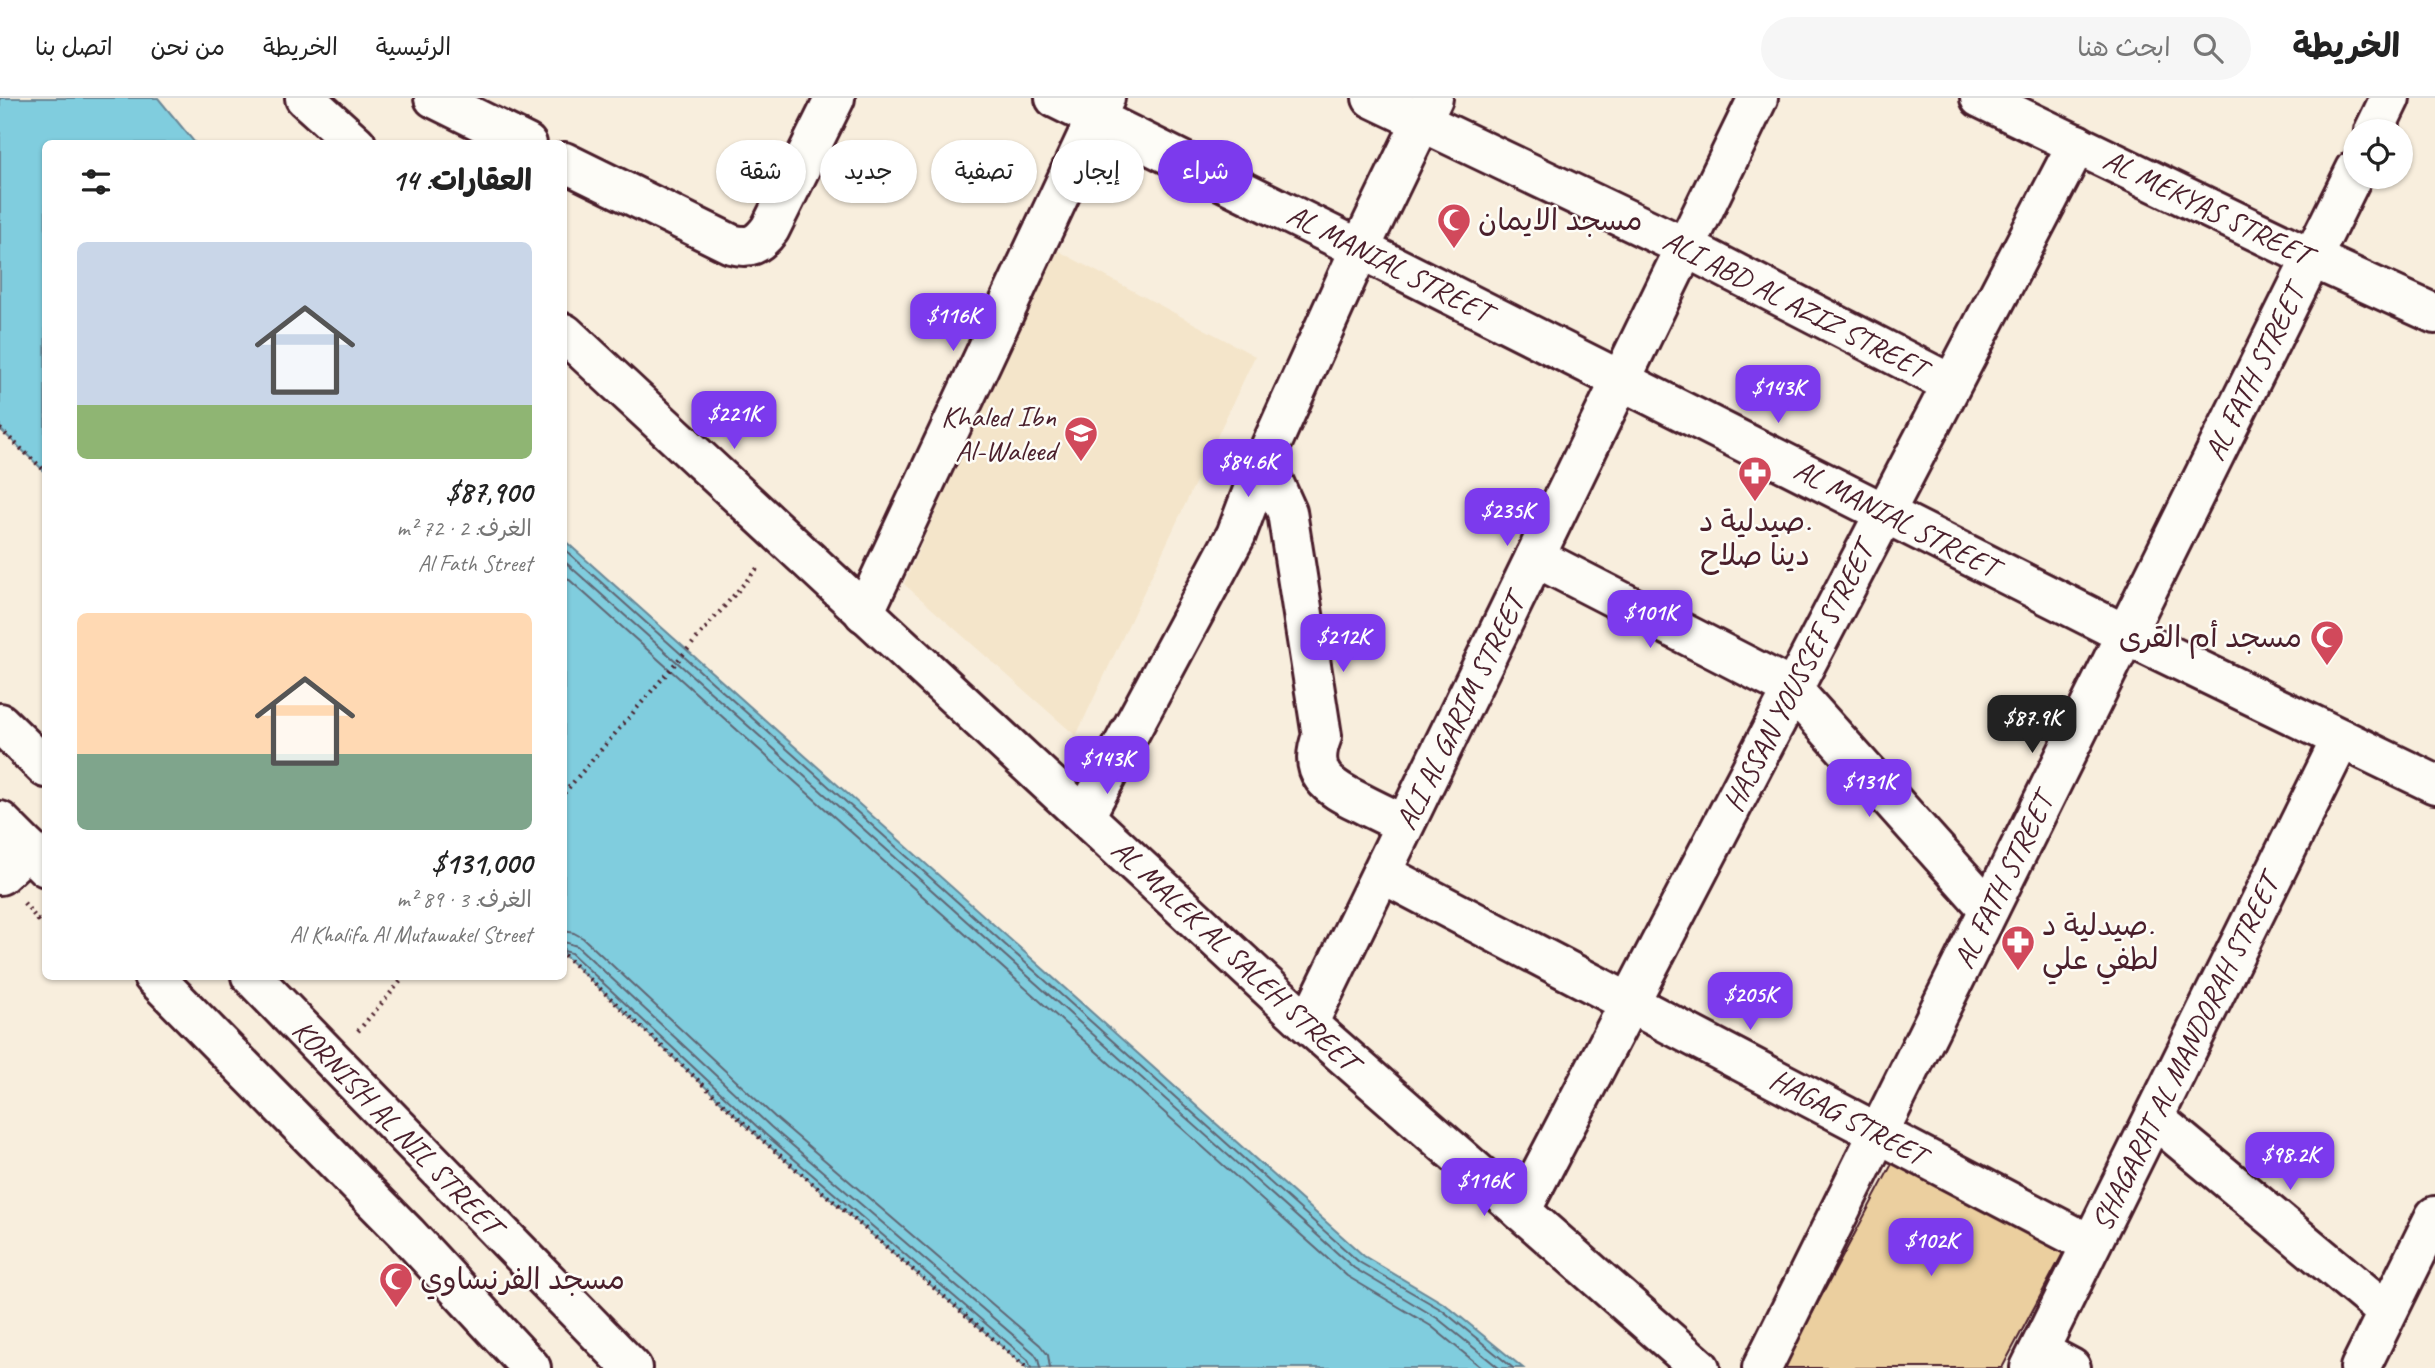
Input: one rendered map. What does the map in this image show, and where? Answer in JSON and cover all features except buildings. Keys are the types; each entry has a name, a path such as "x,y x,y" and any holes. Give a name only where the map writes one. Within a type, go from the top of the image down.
{"main road":[{"path":"305,98 352,140"},
{"path":"434,98 519,140"},
{"path":"567,163 731,244 746,248 760,242 770,229 835,98"},
{"name":"AL MANIAL STREET","path":"1055,98 1100,108 1360,249 2125,634 2435,784"},
{"name":"ALI ABD AL AZIZ STREET","path":"1373,98 1428,110 1951,384"},
{"name":"ALI AL GARIM STREET","path":"1308,1024 1758,98"},
{"name":"AL MEKYAS STREET","path":"1980,98 2312,258 2435,314"},
{"path":"2380,119 2390,98"},
{"path":"864,613 1100,108"},
{"path":"1085,816 1236,535 1264,461 1360,249 1428,110"},
{"name":"HASSAN YOUSSEF STREET","path":"1521,1211 2077,144"},
{"name":"AL FATH STREET","path":"1762,1368 2346,189"},
{"name":"AL MALEK AL SALEH STREET","path":"567,336 1308,1024 1699,1368"},
{"path":"1264,461 1287,512 1322,736 1317,748 1320,774 1338,793 1404,824"},
{"path":"1535,557 1792,689 1990,909"},
{"path":"0,723 42,764"},
{"name":"SHAGARAT AL MANDORAH STREET","path":"2046,1362 2090,1244 2341,739"},
{"path":"0,821 37,858 0,875"},
{"name":"HAGAG STREET","path":"1382,874 2090,1244"},
{"path":"157,980 407,1234 531,1368"},
{"name":"KORNISH AL NIL STREET","path":"255,980 632,1368"},
{"path":"2154,1118 2387,1312"},
{"path":"2360,1368 2387,1312 2426,1255 2435,1216"}],"path":[{"path":"0,429 42,468"},
{"path":"567,790 735,594"},
{"path":"38,920 42,917"},
{"path":"567,958 761,1139 1027,1368"},
{"path":"333,1060 402,980"}],"shaded area":[{"name":"Khaled Ibn Al-Waleed","path":"1051,247 1255,356 1076,736 904,584"}],"water":[{"path":"0,98 158,98 193,140 42,140 42,469 0,429"},
{"path":"567,543 1364,1256 1446,1305 1523,1368 1027,1368 761,1139 567,958"}],"place":[{"name":"مسجد الايمان","path":"1454,250"},
{"name":"Khaled Ibn Al-Waleed","path":"1081,463"},
{"name":"صيدلية د. دينا صلاح","path":"1755,503"},
{"name":"مسجد أم القرى","path":"2327,667"},
{"name":"صيدلية د. لطفي علي","path":"2018,972"},
{"name":"مسجد الفرنساوي","path":"396,1309"}]}
